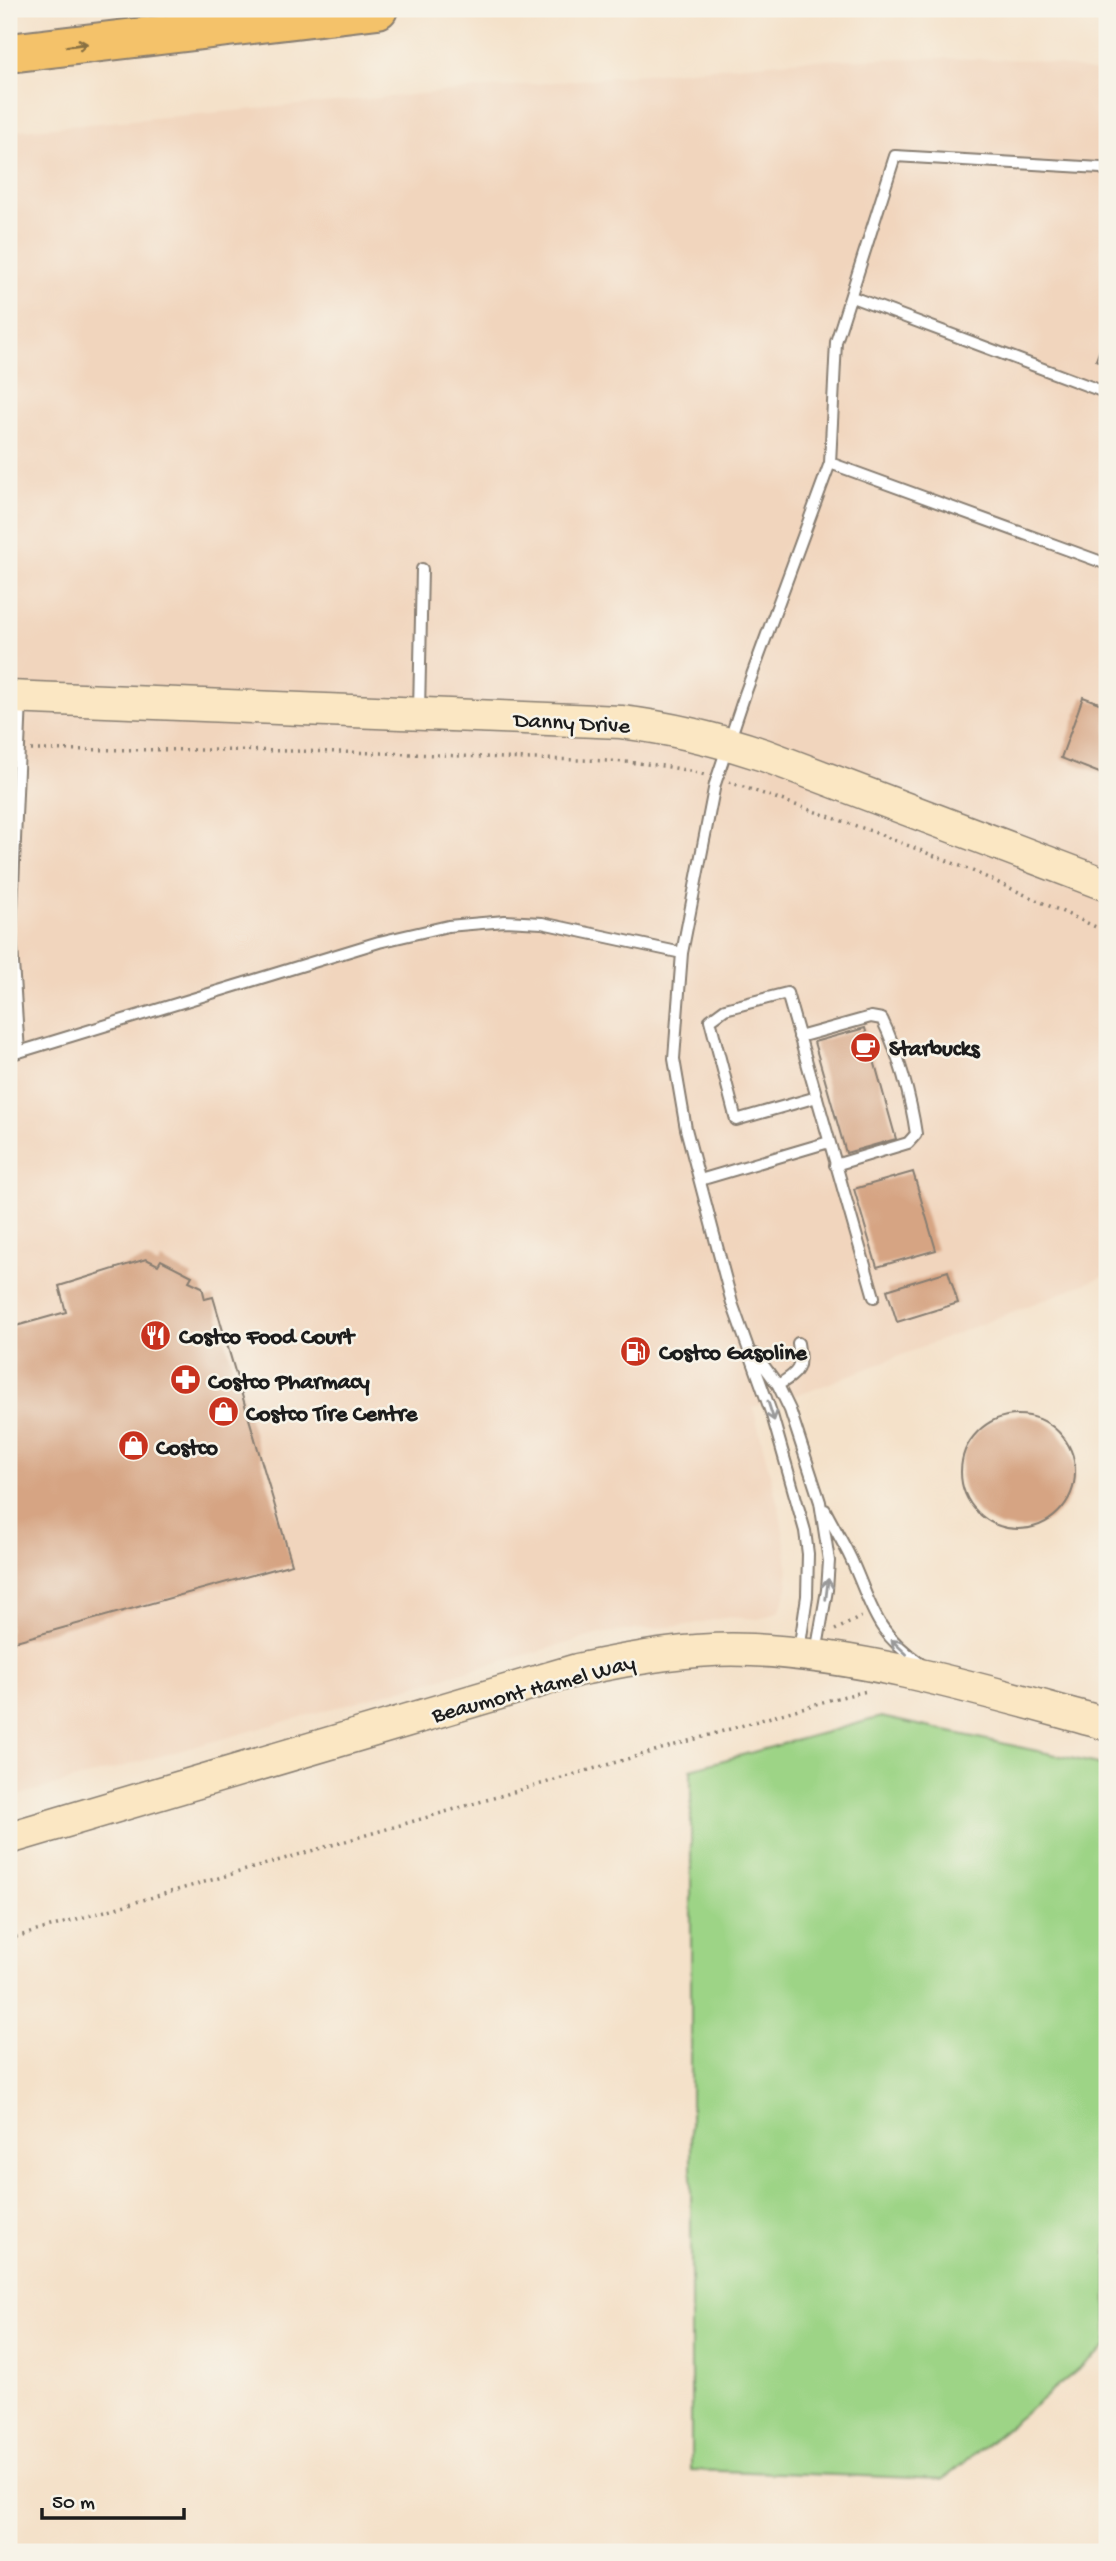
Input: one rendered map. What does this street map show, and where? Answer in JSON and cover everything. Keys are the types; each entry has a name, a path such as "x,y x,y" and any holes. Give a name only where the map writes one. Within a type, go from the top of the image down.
{"highway":[{"path":"9,53 378,9"}],"street":[{"name":"Danny Drive","path":"15,697 621,722 685,731 729,743 1107,885"},
{"name":"Beaumont Hamel Way","path":"9,1838 577,1671 632,1658 720,1650 815,1647 1107,1724"}],"lane":[{"path":"815,1647 807,1596 808,1554 805,1531 772,1415 732,1303 679,1099 674,1059 682,953 715,784 830,463 835,342 852,297 895,156 1101,168 1107,171"},
{"path":"852,297 1107,393"},
{"path":"830,463 1107,564"},
{"path":"419,714 422,569"},
{"path":"15,697 19,750 11,933 14,1053 379,942 448,926 505,921 542,923 682,953"},
{"path":"817,1097 736,1120 710,1020 725,1009 787,993 817,1097 835,1165 874,1297"},
{"path":"799,1037 870,1017 882,1019 889,1033 914,1115 916,1134 908,1143 835,1165"},
{"path":"700,1180 829,1142"},
{"path":"778,1385 796,1374 799,1368 798,1343"},
{"path":"748,1347 778,1385 790,1410 820,1502 829,1560 827,1590 815,1647"},
{"path":"820,1502 850,1558 871,1611 885,1633 907,1655 955,1684"}],"path":[{"path":"19,750 268,749 627,763 695,772"},
{"path":"753,788 968,869 1107,932"},
{"path":"815,1647 861,1617"},
{"path":"9,1939 833,1699 877,1689"}],"shaded area":[{"path":"802,60 1035,60 1107,74 1107,1275 807,1392 753,1407 780,1513 787,1555 788,1586 780,1611 759,1619 728,1617 688,1625 604,1633 9,1798 9,131"}],"green space":[{"path":"881,1717 1107,1766 1107,2346 944,2479 691,2470 691,1769"}],"building":[{"path":"1107,331 1107,364 1096,360"},
{"path":"1083,697 1107,706 1107,776 1061,758"},
{"path":"865,1028 896,1139 846,1153 814,1042"},
{"path":"913,1172 936,1250 877,1267 854,1189"},
{"name":"Costco","path":"146,1259 158,1265 161,1260 192,1276 189,1281 202,1287 205,1299 213,1297 292,1564 9,1643 9,1328 66,1312 59,1286"},
{"path":"948,1271 958,1303 897,1322 887,1290"},
{"path":"1018,1415 1040,1420 1058,1432 1070,1450 1075,1472 1070,1494 1058,1512 1040,1524 1018,1529 996,1524 978,1512 966,1494 961,1472 966,1450 978,1432 996,1420"}],"place":[{"name":"Starbucks","path":"866,1047"},
{"name":"Costco Food Court","path":"156,1335"},
{"name":"Costco Gasoline","path":"636,1351"},
{"name":"Costco Pharmacy","path":"185,1380"},
{"name":"Costco Tire Centre","path":"223,1412"},
{"name":"Costco","path":"133,1446"}]}
